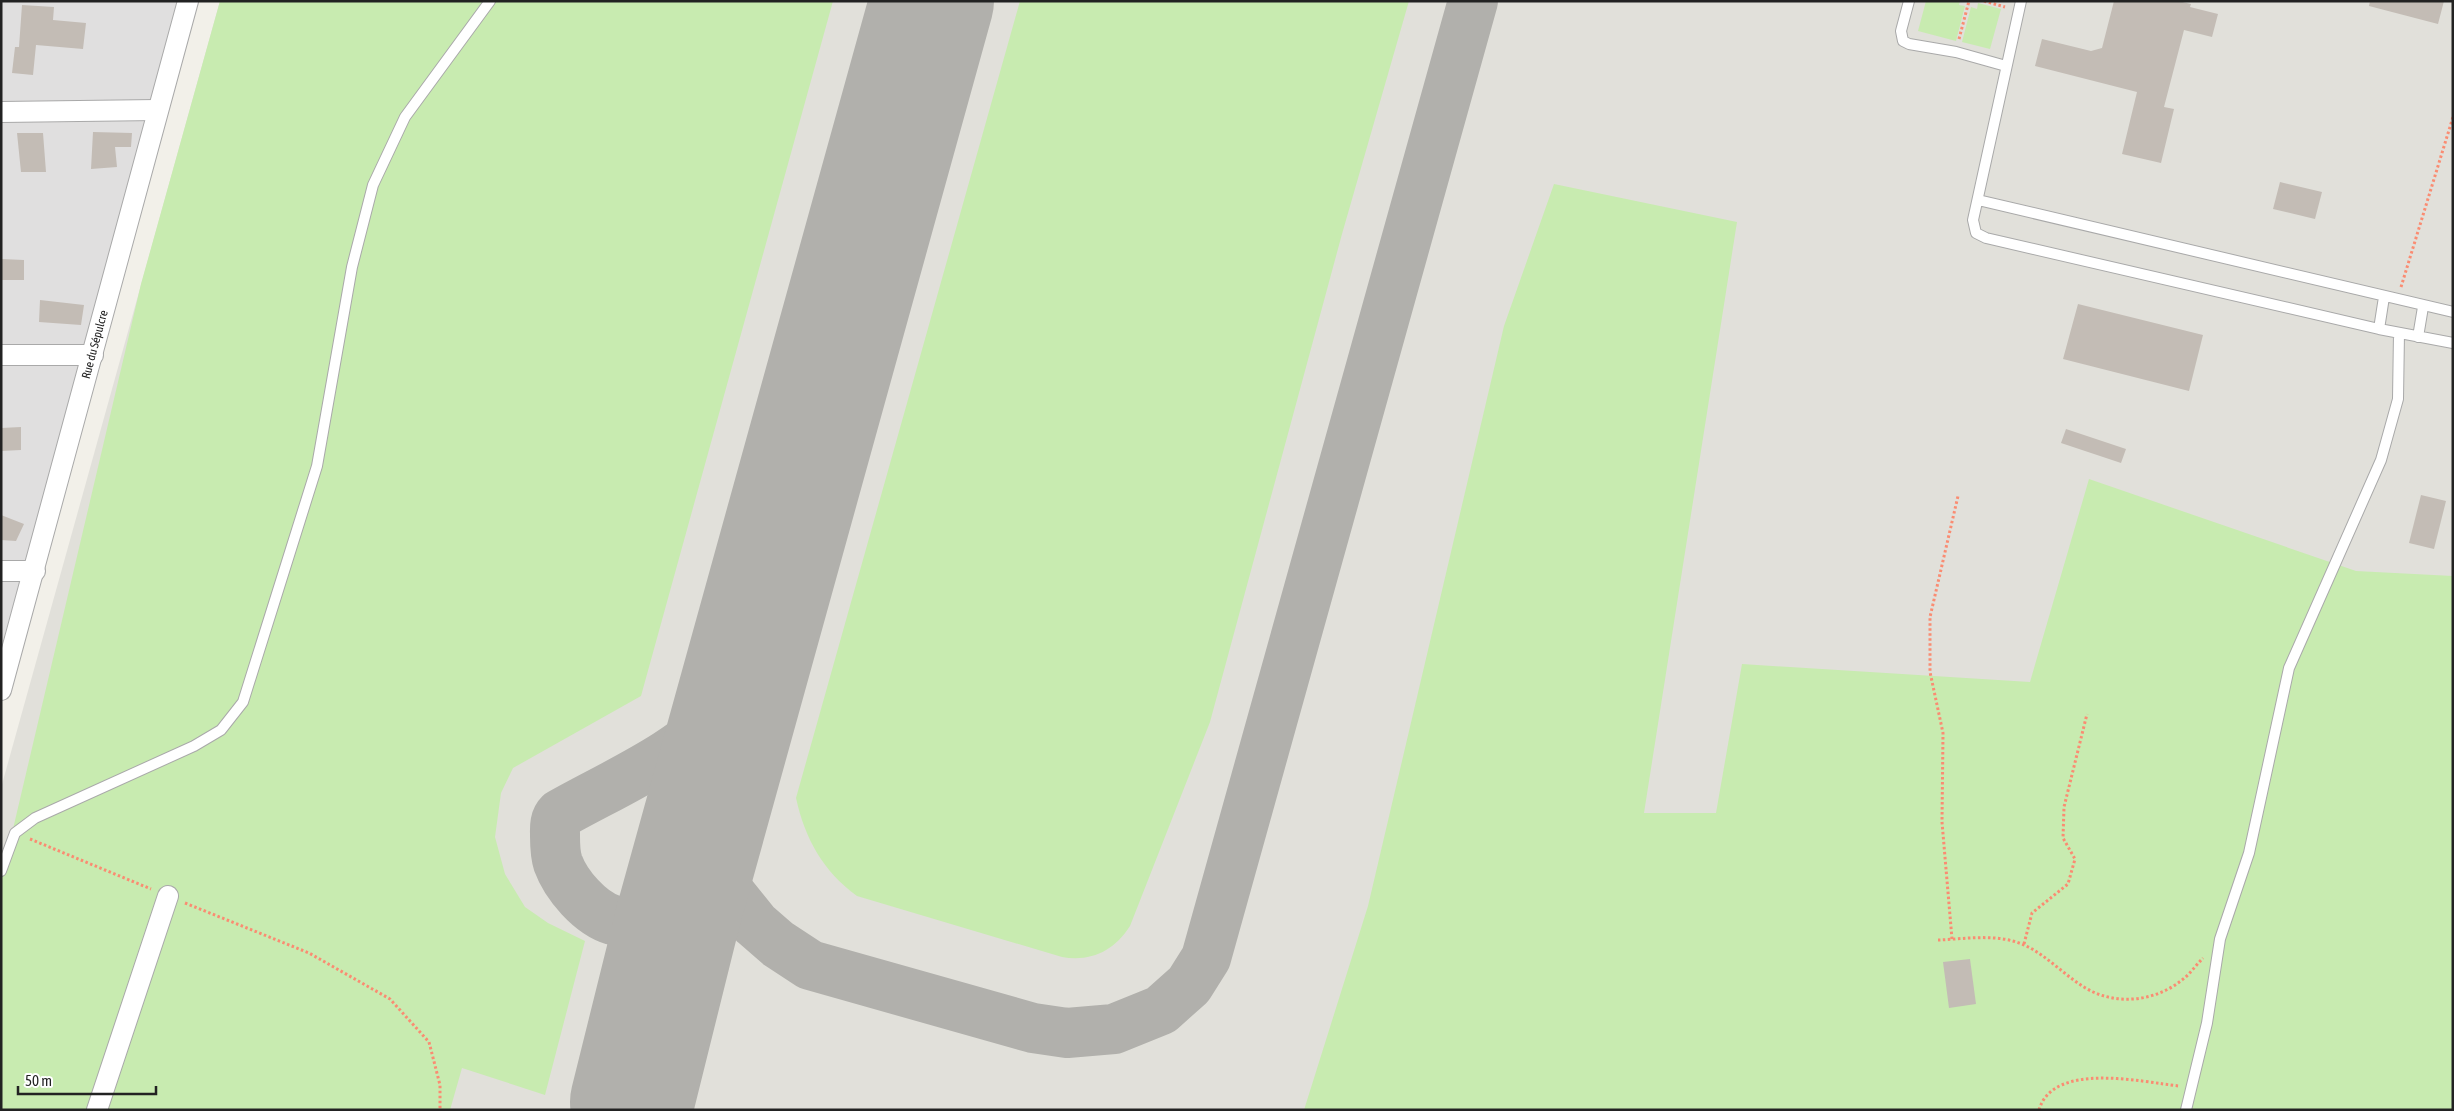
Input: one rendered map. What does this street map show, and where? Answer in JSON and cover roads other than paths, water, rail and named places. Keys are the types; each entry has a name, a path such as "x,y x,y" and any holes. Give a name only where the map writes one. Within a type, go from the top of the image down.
{"street":[{"name":"Rue du Sépulcre","path":"1,690 35,571 188,1"},
{"path":"1,112 158,110"},
{"path":"1,354 93,355"},
{"path":"1,571 35,571"},
{"path":"97,1110 168,896"}],"lane":[{"path":"1,871 15,833 35,818 194,746 221,730 243,702 317,466 352,267 373,185 406,117 490,1"},
{"path":"1908,1 1901,31 1903,41 1910,44 1956,52 2006,66"},
{"path":"2020,6 1973,220 1976,232 1986,238 2379,329 2453,343"},
{"path":"1978,200 2384,296 2423,307 2453,312"},
{"path":"2379,329 2384,296"},
{"path":"2418,337 2423,307"},
{"path":"2186,1110 2207,1023 2220,939 2249,853 2289,668 2381,460 2398,399 2399,333"}]}
